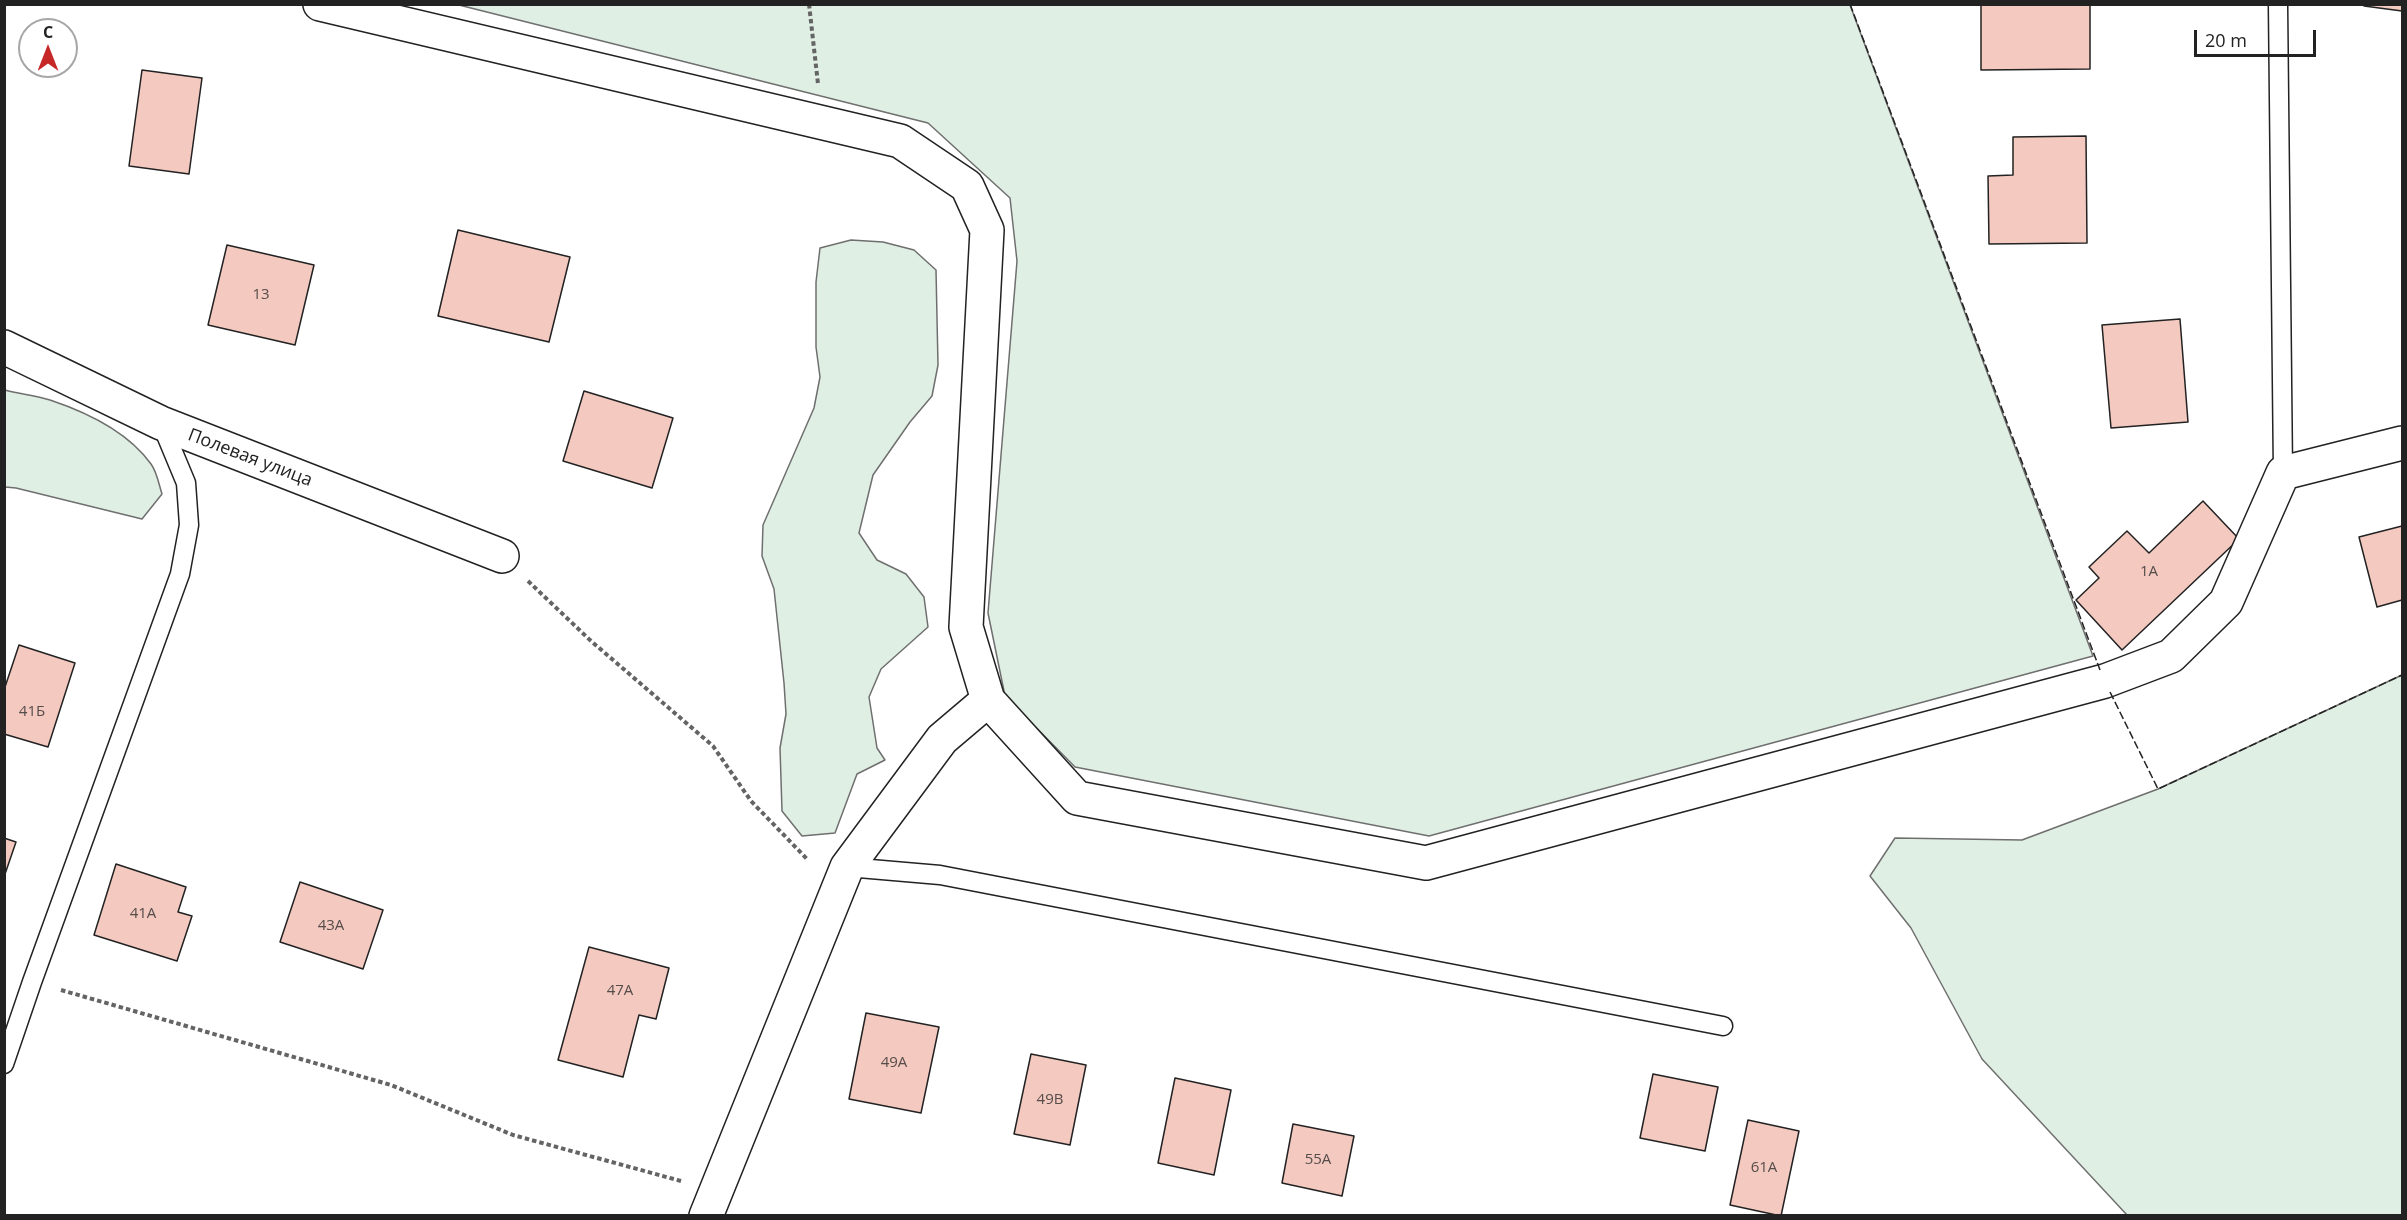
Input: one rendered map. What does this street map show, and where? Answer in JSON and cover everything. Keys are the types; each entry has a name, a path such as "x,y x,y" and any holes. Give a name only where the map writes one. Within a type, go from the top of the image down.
{"street":[{"path":"320,4 900,141 968,186 987,230 966,627 988,700 1077,798 1426,863 2105,681 2171,657 2226,602 2283,473 2403,443"},
{"name":"Полевая улица","path":"4,347 161,423 502,556"},
{"path":"711,1203 847,867 942,739 988,700"}],"lane":[{"path":"2278,4 2283,473"},
{"path":"4,1064 180,574 189,525 186,483 161,423"},
{"path":"847,867 940,875 1723,1026"}],"path":[{"path":"808,4 819,95"},
{"path":"502,556 591,641 713,746 751,801 806,860 847,867"},
{"path":"32,982 391,1084 513,1135 711,1203"}],"green space":[{"path":"459,5 1850,5 2093,656 1429,836 1075,767 1005,696 988,613 1017,261 1010,198 928,123"},
{"path":"851,240 883,242 914,250 936,270 938,365 932,396 910,422 873,475 859,533 877,560 906,574 924,597 928,627 881,669 869,697 877,748 885,760 857,774 835,833 802,836 782,811 780,748 786,714 784,683 774,589 762,556 763,525 814,408 820,377 816,347 816,282 820,248"},
{"path":"5,390 44,398 105,424 131,442 151,464 162,494 142,519 5,487"},
{"path":"2402,675 2402,1215 2127,1215 1982,1059 1911,928 1870,876 1895,838 2022,840 2158,789"}],"building":[{"path":"1981,4 2090,4 2090,69 1981,70"},
{"path":"2364,4 2402,4 2402,11 2364,6"},
{"path":"142,70 202,78 189,174 129,166"},
{"path":"2086,136 2087,243 1989,244 1988,176 2013,175 2013,137"},
{"path":"458,230 570,257 549,342 438,316"},
{"path":"227,245 314,265 295,345 208,325"},
{"path":"2180,319 2188,422 2111,428 2102,325"},
{"path":"584,391 673,418 652,488 563,461"},
{"path":"2203,501 2239,539 2122,650 2076,600 2099,578 2089,567 2127,531 2149,553"},
{"path":"2402,526 2402,600 2377,607 2359,537"},
{"path":"19,645 75,663 48,747 4,734 4,690"},
{"path":"4,838 16,842 4,877"},
{"path":"116,864 186,887 178,912 192,916 177,961 94,935"},
{"path":"300,882 383,910 363,969 280,942"},
{"path":"589,947 669,968 656,1019 639,1015 623,1077 558,1060"},
{"path":"866,1013 939,1027 921,1113 849,1099"},
{"path":"1031,1054 1086,1065 1070,1145 1014,1134"},
{"path":"1653,1074 1718,1087 1705,1151 1640,1138"},
{"path":"1175,1078 1231,1090 1214,1175 1158,1163"},
{"path":"1748,1120 1799,1131 1781,1216 1730,1205"},
{"path":"1293,1124 1354,1136 1342,1196 1282,1183"}],"fence":[{"path":"1850,4 2100,670"},
{"path":"2110,692 2158,789 2402,675"}]}
